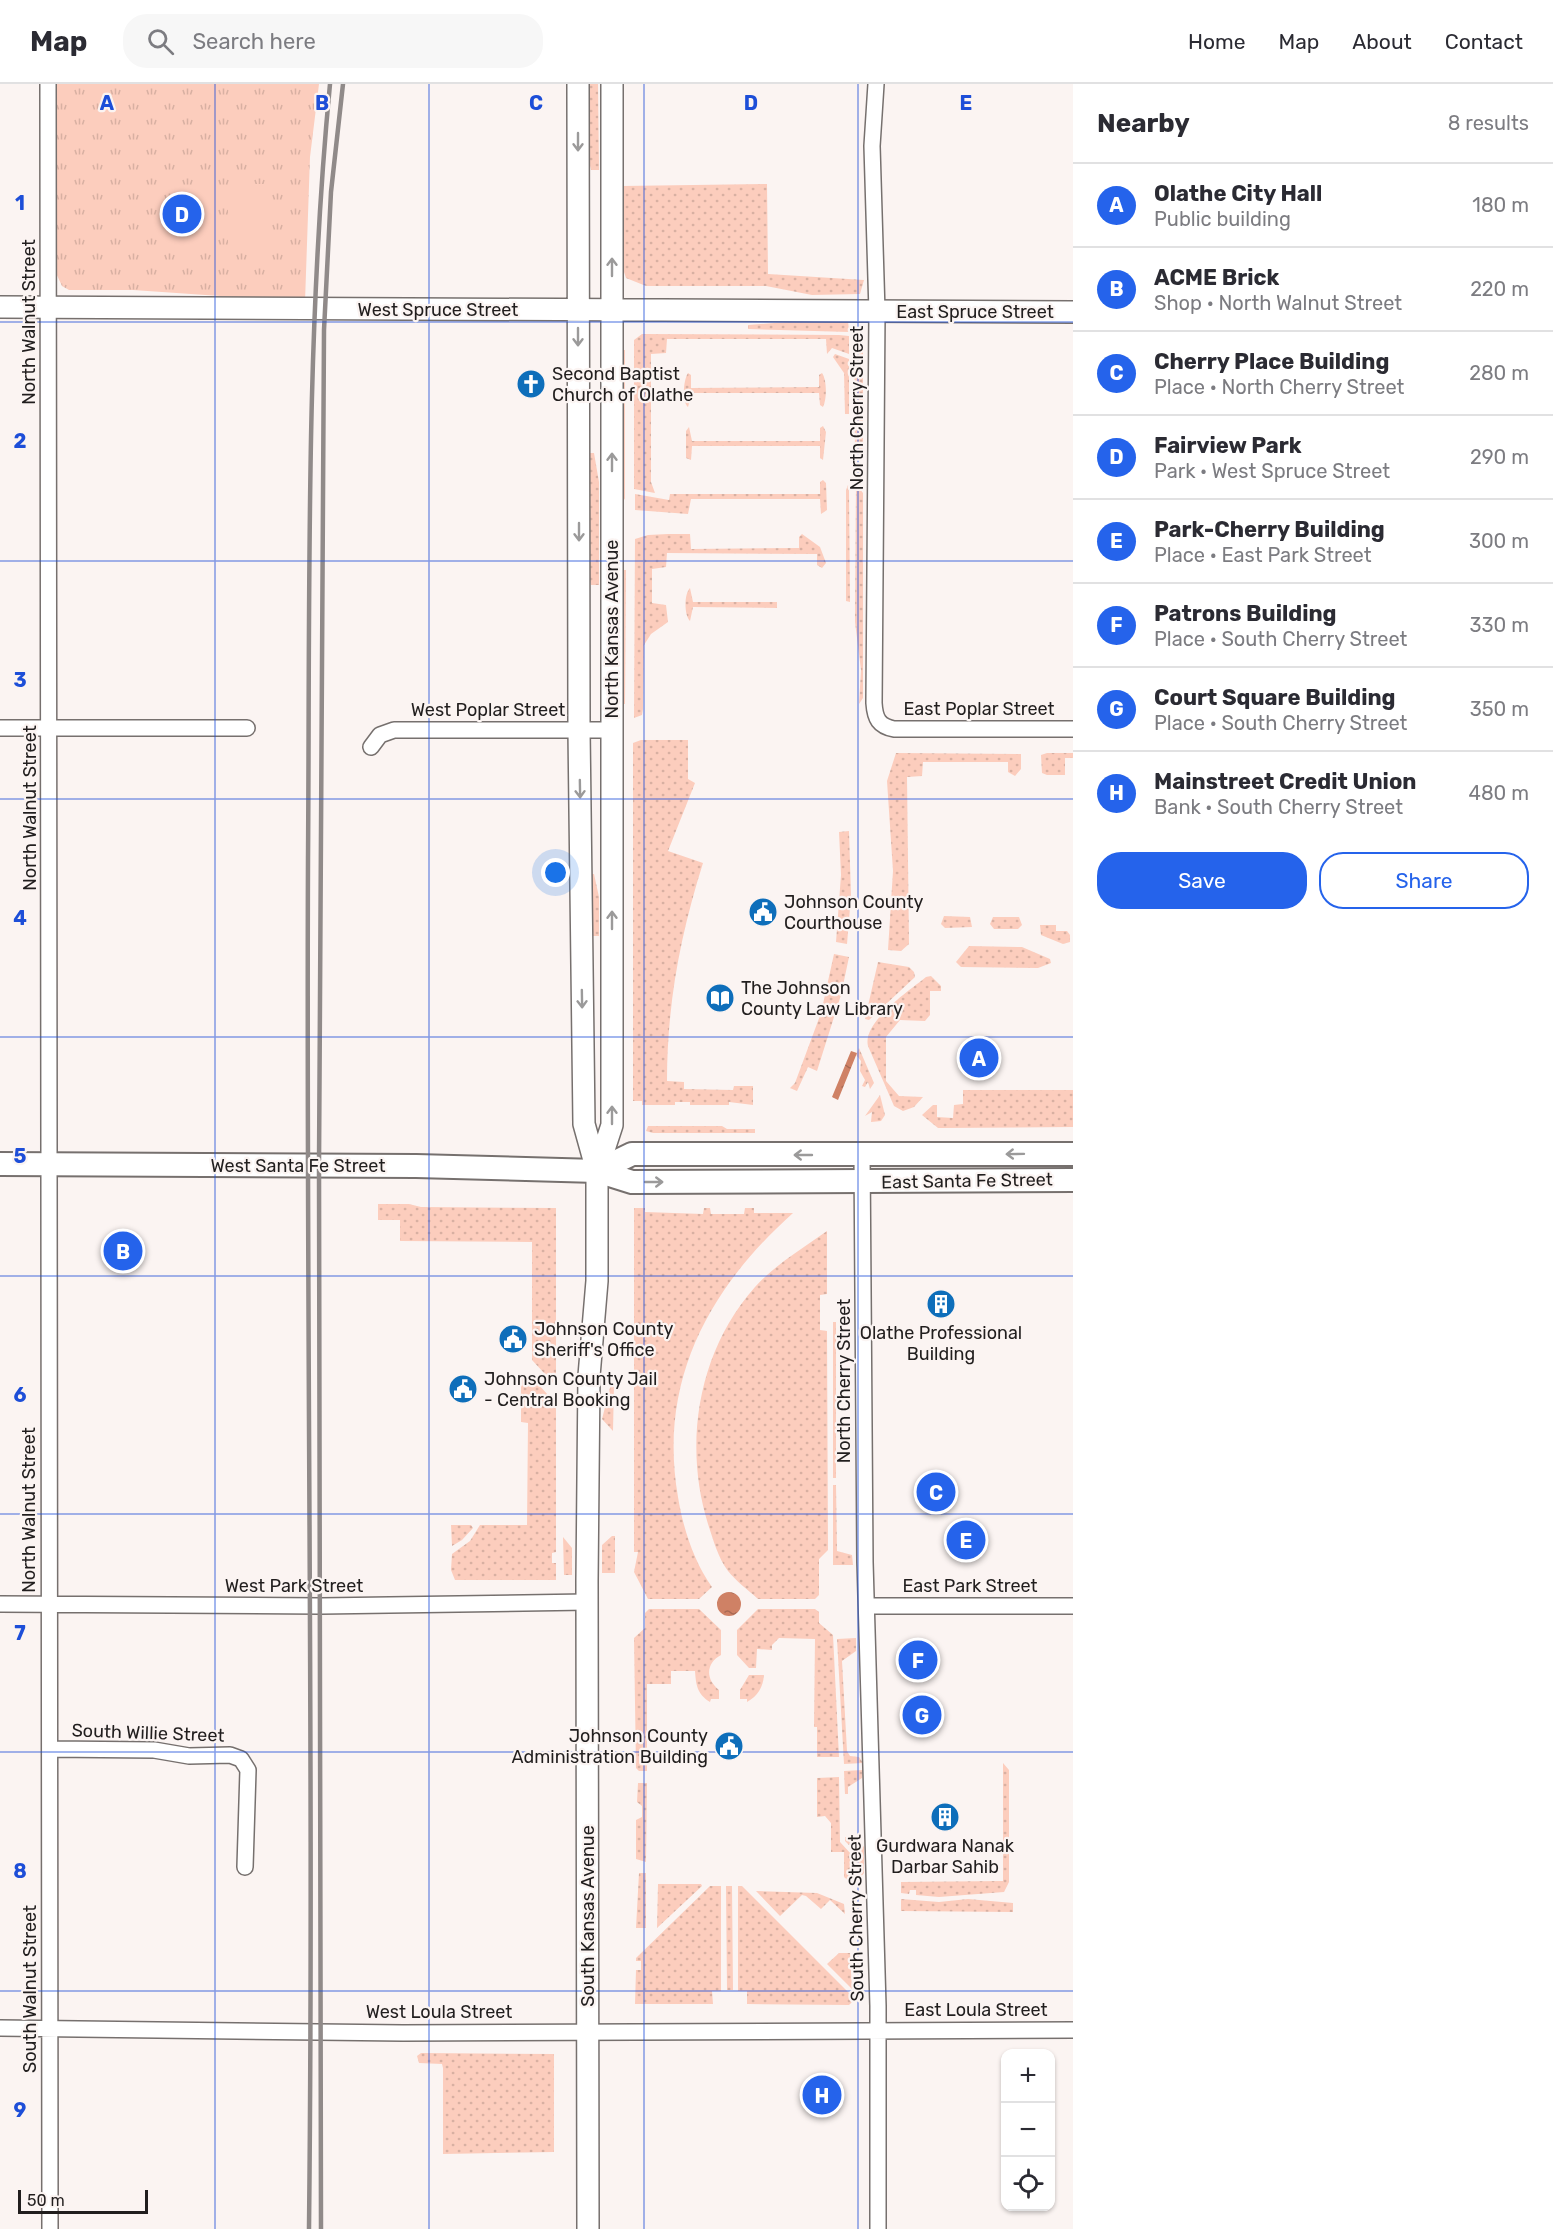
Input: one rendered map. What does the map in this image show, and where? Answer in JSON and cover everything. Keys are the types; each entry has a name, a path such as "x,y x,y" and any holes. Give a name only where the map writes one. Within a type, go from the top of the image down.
{"main road":[{"name":"North Kansas Avenue","path":"578,84 579,730 584,1124 597,1171 597,1281 589,1376 587,1602"},
{"name":"North Kansas Avenue","path":"597,1171 612,1125 612,84"},
{"name":"West Spruce Street","path":"0,307 877,312"},
{"name":"East Spruce Street","path":"877,312 1073,312"},
{"name":"East Santa Fe Street","path":"862,1155 1073,1154"},
{"name":"West Santa Fe Street","path":"597,1171 632,1155 862,1155"},
{"name":"West Santa Fe Street","path":"0,1164 416,1166 597,1171 632,1182 862,1182"},
{"name":"East Santa Fe Street","path":"862,1182 1073,1180"},
{"name":"South Kansas Avenue","path":"587,1602 588,2229"}],"street":[{"name":"North Walnut Street","path":"48,84 48,1605"},
{"name":"North Cherry Street","path":"876,84 872,146 877,312 874,703 876,718 885,727"},
{"name":"East Poplar Street","path":"885,727 1073,729"},
{"path":"0,728 248,728"},
{"name":"West Poplar Street","path":"371,747 380,735 394,730 612,730"},
{"name":"North Cherry Street","path":"862,1155 865,1562 868,1606"},
{"name":"West Park Street","path":"0,1604 321,1606 587,1602"},
{"name":"South Walnut Street","path":"48,1605 50,2229"},
{"name":"East Park Street","path":"868,1606 1073,1606"},
{"name":"South Cherry Street","path":"868,1606 878,2030 878,2229"},
{"name":"South Willie Street","path":"50,1749 154,1750 189,1756 230,1755 241,1759 248,1770 245,1867"},
{"name":"West Loula Street","path":"0,2028 392,2032 878,2030"},
{"name":"East Loula Street","path":"878,2030 1073,2030"}],"green space":[{"path":"55,84 319,84 310,157 305,302 133,290 69,290 62,286 55,271"},
{"path":"586,84 598,84 599,170 591,170 588,157"},
{"path":"228,184 268,184 268,252 228,252"},
{"path":"767,184 768,274 864,280 860,294 812,295 766,286 646,286 626,278 622,266 622,186"},
{"path":"174,185 214,185 215,253 175,253"},
{"path":"811,320 848,320 849,332 748,329 748,325"},
{"path":"642,334 839,335 849,336 849,354 832,348 827,354 826,339 667,339 666,353 651,354 651,482 655,493 634,489 634,340"},
{"path":"854,337 863,339 863,448 855,457"},
{"path":"623,350 625,350 625,500 622,495"},
{"path":"835,354 849,359 849,414 845,414 844,373 833,357"},
{"path":"688,373 691,375 691,388 819,387 819,375 822,373 826,385 825,399 823,407 820,405 819,393 692,393 688,407 684,391"},
{"path":"823,426 826,432 823,460 820,458 820,446 692,446 691,460 686,458 686,431 689,427 692,441 820,441 820,428"},
{"path":"586,453 594,453 599,482 599,585 591,585 589,578"},
{"path":"823,480 826,483 827,510 821,514 820,499 691,499 688,514 635,510 635,494 669,500 670,494 820,494 820,482"},
{"path":"856,484 863,493 863,698 859,704 861,670 855,622"},
{"path":"848,485 850,602 846,601 846,490"},
{"path":"690,534 691,549 799,548 799,537 802,534 820,547 826,563 822,568 817,565 817,554 667,553 666,567 652,569 652,603 666,605 668,622 651,634 644,645 643,709 642,715 634,718 635,539 648,535"},
{"path":"623,570 626,570 625,704 621,704"},
{"path":"690,588 693,602 777,602 777,608 693,607 690,621 686,604"},
{"path":"641,740 688,740 688,779 695,783 668,851 703,863 676,971 669,1025 667,1081 684,1082 684,1089 733,1090 734,1086 753,1086 753,1105 729,1102 729,1105 690,1105 690,1102 675,1102 675,1105 642,1105 642,1101 633,1101 633,743"},
{"path":"896,753 1021,754 1021,769 1015,776 1008,772 1008,762 923,762 922,776 907,777 909,944 901,951 888,950 893,871 887,781"},
{"path":"1073,753 1073,758 1065,758 1065,775 1042,773 1041,755"},
{"path":"624,771 624,945 622,941"},
{"path":"849,831 851,896 847,944 836,942 841,875 839,832"},
{"path":"587,874 594,874 599,897 599,936 592,936"},
{"path":"944,916 970,917 972,927 945,928 941,924"},
{"path":"993,917 1019,917 1022,925 1018,929 994,929 990,924"},
{"path":"1040,925 1056,925 1056,931 1067,931 1070,935 1070,942 1063,944 1041,935"},
{"path":"969,946 1022,947 1050,959 1051,963 1038,968 961,967 956,962"},
{"path":"623,954 624,1115 622,1115 622,962"},
{"path":"834,954 849,957 841,995 817,1071 808,1067 797,1091 790,1088 795,1083 821,1013"},
{"path":"878,962 909,967 915,977 869,1020 865,1019"},
{"path":"931,976 941,986 941,991 930,991 930,1015 925,1021 900,1020 886,1037 886,1081 899,1096 923,1097 914,1107 903,1111 894,1106 868,1046 868,1037 872,1027 888,1008 926,977"},
{"path":"859,1048 874,1083 870,1089 868,1082 865,1087 862,1086 865,1080 860,1071 861,1061 856,1055"},
{"path":"963,1090 1073,1090 1073,1127 938,1128 922,1115 933,1105 937,1105 937,1117 953,1118 954,1105 963,1104"},
{"path":"880,1095 885,1115 881,1121 871,1122 872,1112 865,1116"},
{"path":"648,1126 722,1126 727,1129 755,1129 755,1133 653,1133 646,1131"},
{"path":"378,1204 409,1204 421,1207 556,1208 556,1386 532,1360 532,1242 400,1241 400,1220 378,1220"},
{"path":"634,1208 645,1208 645,1212 703,1214 704,1208 710,1208 711,1214 744,1214 745,1208 754,1208 754,1213 793,1213 736,1273 714,1306 696,1340 683,1377 676,1415 674,1455 678,1497 686,1533 700,1567 712,1587 699,1599 648,1599 634,1572 638,1552 634,1552"},
{"path":"827,1231 827,1294 820,1295 820,1330 827,1331 828,1550 819,1559 819,1595 815,1599 758,1599 724,1566 708,1524 697,1462 697,1431 701,1400 708,1369 720,1340 736,1312 755,1287 772,1271"},
{"path":"833,1322 836,1322 836,1478 833,1478"},
{"path":"521,1377 532,1377 556,1404 556,1552 552,1553 552,1563 556,1563 556,1580 455,1580 451,1570 452,1554 470,1541 480,1525 527,1525 528,1423 521,1422"},
{"path":"611,1384 614,1384 613,1431 602,1419"},
{"path":"833,1485 836,1485 837,1551 852,1555 853,1565 833,1565"},
{"path":"451,1525 471,1525 473,1528 462,1540 452,1546"},
{"path":"615,1536 615,1573 602,1573 602,1545"},
{"path":"563,1537 572,1548 572,1575 564,1575"},
{"path":"649,1609 699,1609 721,1630 721,1655 712,1662 709,1671 711,1681 719,1690 719,1699 711,1699 710,1702 702,1696 697,1685 695,1671 671,1671 671,1684 647,1684 647,1771 639,1771 636,1768 634,1638 645,1628 645,1613"},
{"path":"758,1609 815,1609 819,1612 819,1623 833,1635 839,1757 817,1757 817,1727 814,1727 815,1639 779,1638 772,1645 772,1650 757,1649 756,1668 749,1668 737,1655 737,1630"},
{"path":"856,1638 856,1651 842,1661 847,1751 850,1756 859,1757 863,1763 844,1764 837,1639"},
{"path":"749,1675 764,1675 759,1691 747,1702 747,1699 740,1699 740,1690"},
{"path":"1003,1763 1009,1770 1009,1882 1004,1892 939,1897 916,1895 916,1890 910,1890 909,1894 901,1893 901,1882 1003,1881"},
{"path":"863,1770 862,1778 848,1787 848,1794 845,1794 844,1771"},
{"path":"839,1777 840,1842 851,1854 851,1883 844,1877 844,1852 831,1852 831,1823 825,1816 817,1817 817,1778"},
{"path":"638,1783 647,1783 646,1862 636,1859 636,1820 642,1817 642,1806 637,1802"},
{"path":"845,1837 848,1837 850,1842 861,1843 864,1847 864,1873 856,1883 856,1852 845,1841"},
{"path":"639,1873 646,1873 646,1928 636,1928"},
{"path":"658,1884 701,1884 702,1886 657,1928"},
{"path":"710,1886 721,1886 721,1991 712,1991 713,2004 635,2004 636,1970 641,1970 641,1961 636,1961 636,1958"},
{"path":"726,1886 732,1886 733,1990 727,1990"},
{"path":"738,1886 742,1886 852,1996 852,2002 849,2005 747,2004 747,1991 738,1991"},
{"path":"756,1891 817,1893 844,1904 845,1914 830,1900 821,1909 802,1895 780,1916"},
{"path":"901,1899 939,1902 968,1899 1013,1903 1013,1912 901,1911"},
{"path":"839,1953 850,1953 852,1989 827,1964"},
{"path":"421,2053 554,2054 554,2152 443,2154 443,2068 442,2064 419,2063 417,2056"}],"water":[{"path":"851,1051 857,1053 838,1100 832,1097"},
{"path":"729,1592 738,1595 741,1604 738,1613 729,1616 720,1613 717,1604 720,1595"}],"railway":[{"path":"309,2229 311,1887 309,569 316,278 330,84"},
{"path":"321,2229 319,1166 324,330 331,192 343,84"}],"place":[{"name":"Fairview Park","path":"182,214"},
{"name":"Second Baptist Church of Olathe","path":"531,384"},
{"name":"Johnson County Courthouse","path":"763,912"},
{"name":"The Johnson County Law Library","path":"720,998"},
{"name":"Olathe City Hall","path":"979,1058"},
{"name":"ACME Brick","path":"123,1251"},
{"name":"Olathe Professional Building","path":"941,1304"},
{"name":"Johnson County Sheriff's Office","path":"513,1339"},
{"name":"Johnson County Jail - Central Booking","path":"463,1389"},
{"name":"Cherry Place Building","path":"936,1492"},
{"name":"Park-Cherry Building","path":"966,1540"},
{"name":"Patrons Building","path":"918,1660"},
{"name":"Court Square Building","path":"922,1715"},
{"name":"Johnson County Administration Building","path":"729,1746"},
{"name":"Gurdwara Nanak Darbar Sahib","path":"945,1817"},
{"name":"Mainstreet Credit Union","path":"822,2095"}]}
